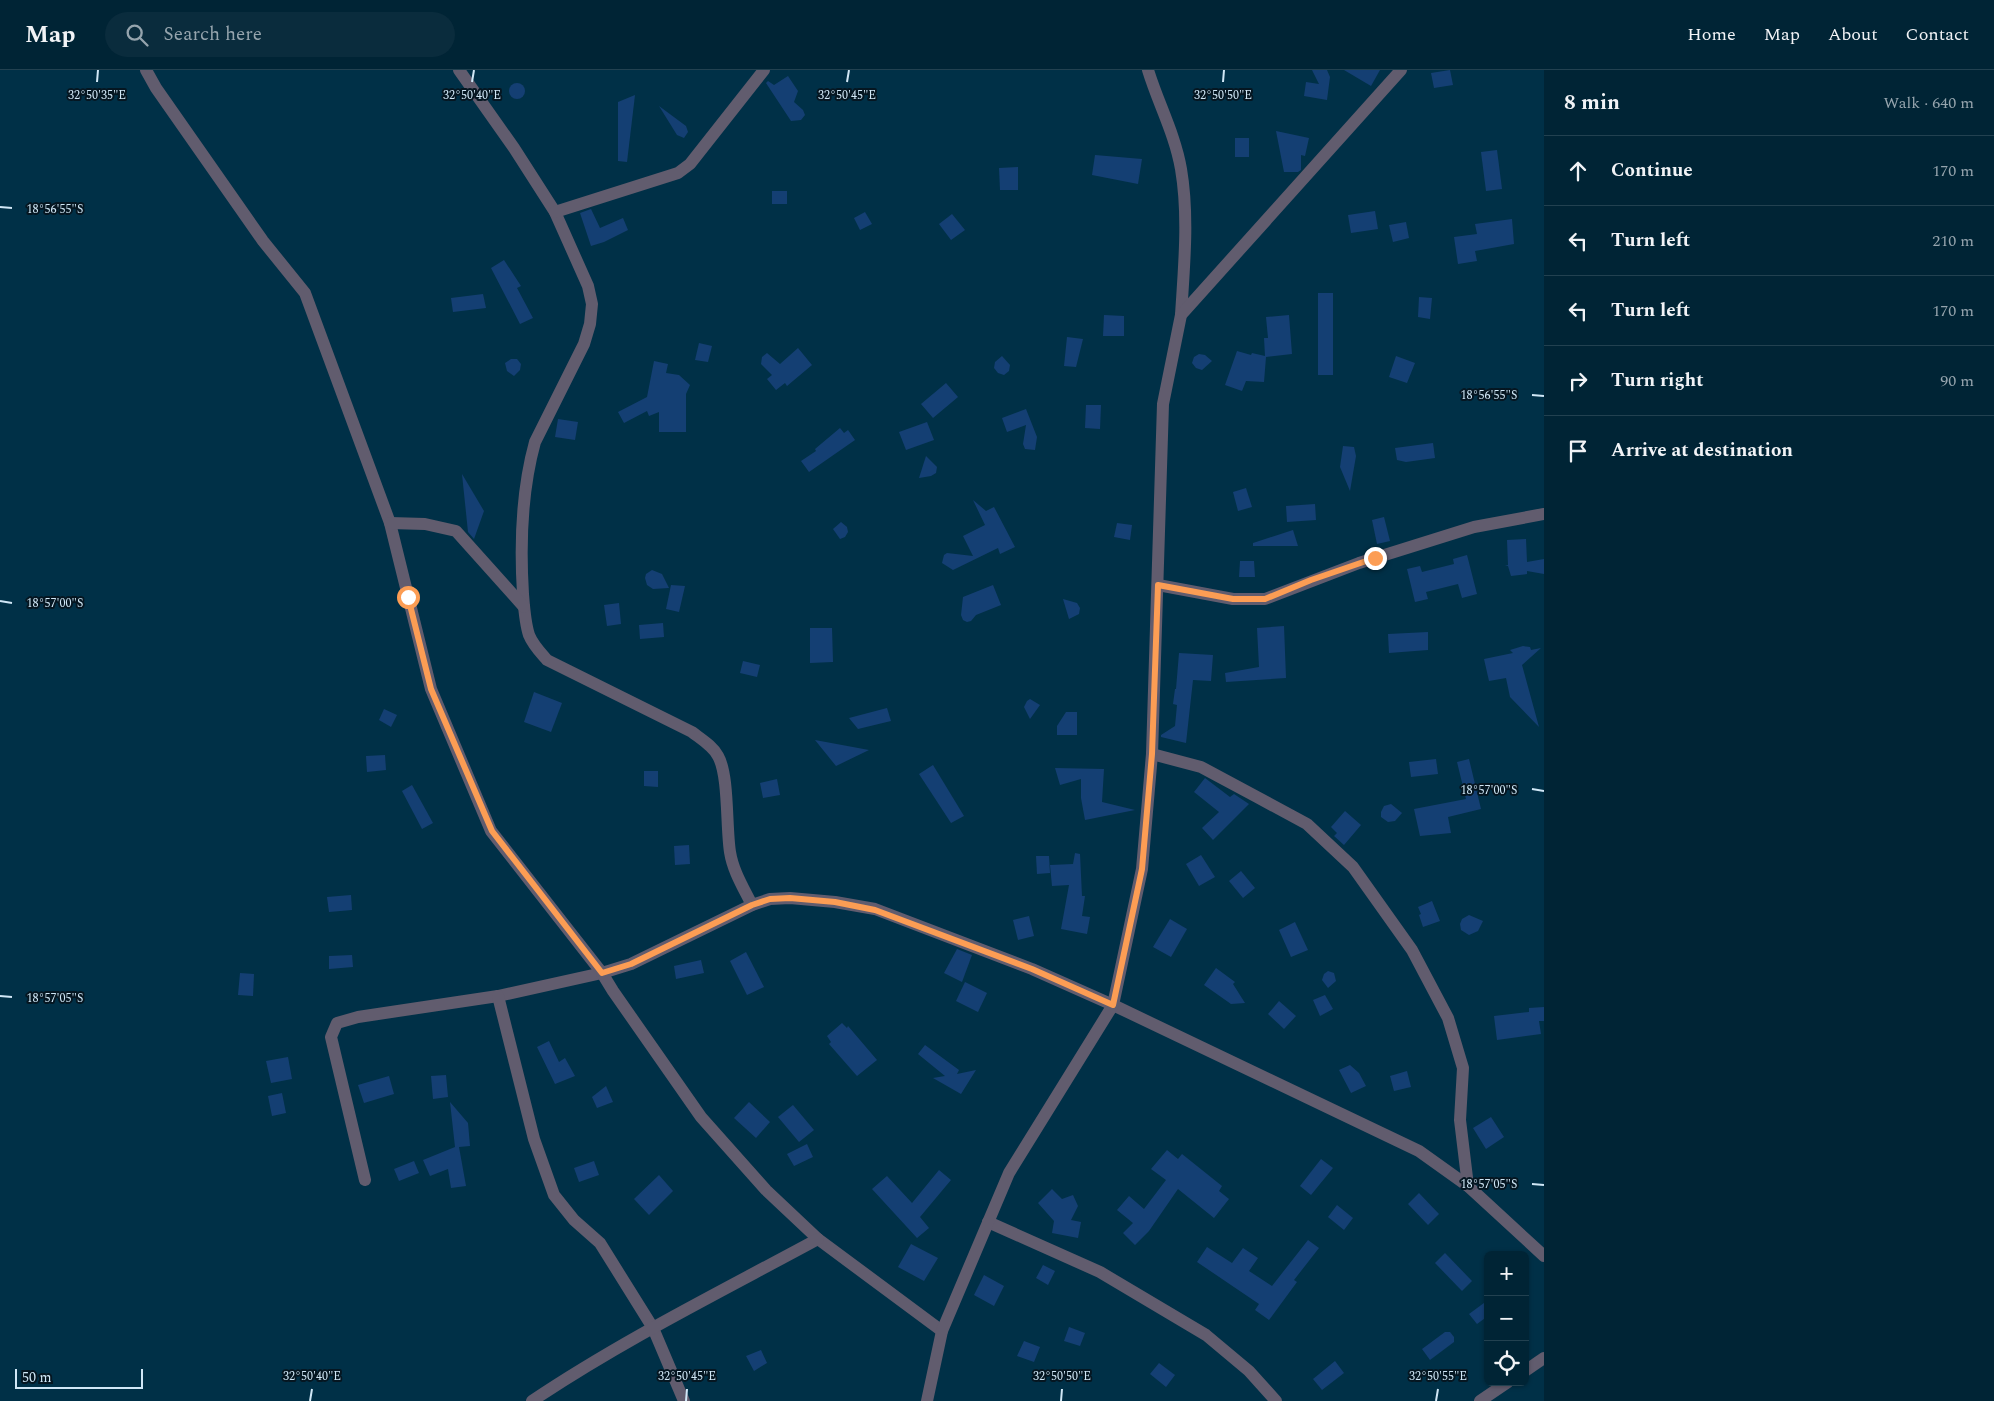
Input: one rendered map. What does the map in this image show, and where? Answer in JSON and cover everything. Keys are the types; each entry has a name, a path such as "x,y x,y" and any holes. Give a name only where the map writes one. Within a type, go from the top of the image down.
{"street":[{"path":"146,70 156,88 263,241 305,293 390,523 431,689 492,831 602,973 701,1117 766,1190 818,1239 942,1331"},
{"path":"459,70 514,148 555,212 588,286 592,304 590,324 584,344 535,442 530,459 521,544 524,608 529,635 537,649 547,660 692,732 708,744 718,755 723,771 730,851 734,870 752,905"},
{"path":"555,212 678,173 690,164 764,70"},
{"path":"927,1401 942,1331 1009,1173 1113,1005 1142,869 1152,754 1163,404 1181,315 1184,243 1184,204 1181,169 1174,141 1148,70"},
{"path":"1181,315 1401,70"},
{"path":"1158,585 1233,599 1265,599 1359,563 1474,527 1544,514"},
{"path":"390,523 425,524 456,531 524,608"},
{"path":"1152,754 1201,767 1307,824 1353,867 1412,950 1448,1018 1463,1068 1460,1120 1468,1186"},
{"path":"364,1180 331,1037 337,1023 498,996 602,973 631,964 752,905 770,899 790,898 835,902 875,910 1032,969 1113,1005 1420,1151 1468,1186 1544,1256"},
{"path":"498,996 534,1138 554,1195 574,1220 600,1243 653,1328 684,1401"},
{"path":"988,1222 1100,1272 1206,1335 1249,1371 1276,1401"},
{"path":"532,1401 568,1377 653,1328 818,1239"},
{"path":"1529,1368 1544,1358"},
{"path":"1480,1401 1502,1386"}],"building":[{"path":"1312,70 1327,70 1330,77 1327,100 1304,96 1306,82 1319,84"},
{"path":"1344,70 1380,70 1371,86"},
{"path":"1450,70 1453,85 1434,88 1431,73"},
{"path":"788,76 798,91 794,102 803,110 805,115 801,120 791,121 766,83 768,81 774,85"},
{"path":"517,83 523,85 525,91 523,97 517,99 511,97 509,91 511,85"},
{"path":"635,95 627,162 618,161 618,102"},
{"path":"659,106 686,126 688,132 684,138 677,135"},
{"path":"1276,131 1309,138 1305,156 1301,155 1301,170 1298,172 1284,172"},
{"path":"1235,138 1249,138 1249,157 1235,157"},
{"path":"1497,150 1502,189 1486,191 1481,152"},
{"path":"1095,155 1142,159 1138,184 1092,175"},
{"path":"1018,167 1018,190 1000,190 999,168"},
{"path":"772,191 787,191 787,204 772,204"},
{"path":"591,209 600,228 623,218 628,230 591,246 580,213"},
{"path":"1375,211 1378,229 1351,233 1348,215"},
{"path":"865,212 872,224 860,230 854,218"},
{"path":"952,214 965,230 951,240 939,224"},
{"path":"1512,219 1514,244 1475,251 1477,261 1458,264 1454,237 1477,234 1475,224"},
{"path":"1406,222 1409,238 1393,242 1389,225"},
{"path":"504,260 521,286 517,288 533,318 520,324 491,268"},
{"path":"1318,293 1333,293 1333,375 1318,375"},
{"path":"483,294 486,308 453,312 451,298"},
{"path":"1419,297 1432,298 1430,319 1418,317"},
{"path":"1104,315 1124,316 1124,336 1103,336"},
{"path":"1289,315 1292,354 1266,357 1264,382 1246,381 1242,391 1225,385 1237,351 1265,356 1264,338 1268,338 1266,317"},
{"path":"1067,337 1083,339 1076,367 1064,366"},
{"path":"699,343 712,346 708,362 695,360"},
{"path":"798,348 812,365 787,386 785,383 776,390 767,379 772,375 761,364 762,357 767,353 780,364"},
{"path":"1199,354 1205,355 1212,361 1202,370 1196,368 1192,363 1194,357"},
{"path":"1002,356 1010,365 1009,371 1004,375 998,373 994,368 995,362"},
{"path":"1396,356 1415,363 1407,383 1389,377"},
{"path":"511,359 517,359 521,364 520,370 514,376 507,371 505,363"},
{"path":"654,361 668,364 666,373 679,375 690,385 686,394 686,432 659,432 659,412 649,416 647,411 624,423 618,412 647,397"},
{"path":"946,383 958,397 933,418 921,404"},
{"path":"1086,405 1101,405 1100,429 1085,428"},
{"path":"1026,409 1037,437 1035,450 1025,449 1023,444 1026,425 1007,432 1002,418"},
{"path":"558,419 578,422 575,440 555,437"},
{"path":"927,422 934,440 906,450 899,432"},
{"path":"840,428 844,433 848,430 855,440 809,472 801,461 816,451 815,449"},
{"path":"1433,443 1435,458 1406,462 1397,460 1395,448"},
{"path":"1343,446 1354,447 1356,456 1350,491 1340,467"},
{"path":"926,456 937,467 936,473 919,478"},
{"path":"462,474 484,511 474,539 468,532"},
{"path":"1246,488 1252,507 1238,511 1233,492"},
{"path":"973,500 986,511 994,507 1015,547 1000,554 998,548 953,570 942,563 944,555 947,553 973,556 963,536 985,525"},
{"path":"1315,504 1316,520 1287,522 1286,506"},
{"path":"1384,517 1390,541 1377,544 1372,520"},
{"path":"841,522 847,527 848,532 845,537 840,539 833,529"},
{"path":"1117,523 1132,525 1130,540 1114,537"},
{"path":"1293,530 1298,546 1253,546 1253,543"},
{"path":"1526,539 1527,562 1544,559 1544,574 1527,571 1527,574 1511,576 1508,566 1505,566 1508,565 1507,540"},
{"path":"1467,555 1477,594 1462,598 1458,584 1426,592 1428,599 1415,602 1407,569 1420,566 1422,572 1454,564 1453,559"},
{"path":"1240,561 1254,561 1255,577 1239,577"},
{"path":"652,570 662,574 669,588 653,589 647,585 646,574"},
{"path":"671,585 685,586 679,612 666,609"},
{"path":"993,585 1001,605 976,615 971,621 963,620 961,615 963,597"},
{"path":"1063,599 1077,603 1080,608 1079,614 1069,619"},
{"path":"619,603 621,624 607,626 604,605"},
{"path":"663,623 664,637 640,639 639,625"},
{"path":"1284,626 1286,678 1226,682 1225,673 1259,667 1257,628"},
{"path":"810,628 832,628 833,662 810,663"},
{"path":"1428,632 1428,650 1389,653 1388,634"},
{"path":"1523,646 1530,647 1531,650 1541,648 1522,665 1539,727 1510,697 1506,678 1489,681 1484,659 1513,653 1510,650"},
{"path":"1179,653 1213,655 1211,681 1193,680 1186,743 1161,737 1161,735 1175,726 1177,705 1173,704"},
{"path":"743,661 760,665 757,677 740,673"},
{"path":"534,692 562,703 551,732 524,722"},
{"path":"1030,699 1040,705 1030,719 1024,707"},
{"path":"887,708 891,721 858,729 849,718"},
{"path":"384,709 397,715 391,727 379,720"},
{"path":"1066,712 1077,712 1077,735 1057,735 1057,726"},
{"path":"815,740 869,750 836,766"},
{"path":"385,755 386,770 367,772 366,756"},
{"path":"1436,759 1438,774 1411,777 1409,762"},
{"path":"1469,759 1481,809 1448,817 1451,833 1420,836 1414,809 1466,799 1457,762"},
{"path":"933,765 964,816 951,823 919,774"},
{"path":"1055,768 1104,769 1102,802 1135,810 1085,820 1081,798 1081,779 1060,785"},
{"path":"644,771 658,771 658,787 644,786"},
{"path":"1205,778 1230,797 1234,794 1249,804 1213,840 1202,828 1219,812 1194,792"},
{"path":"777,779 780,795 763,798 760,783"},
{"path":"412,785 433,823 422,829 402,791"},
{"path":"1391,804 1402,813 1395,821 1388,822 1381,817 1381,812 1384,806"},
{"path":"1345,811 1361,825 1344,845 1334,836 1337,833 1331,827"},
{"path":"689,845 690,864 675,865 674,846"},
{"path":"1075,853 1080,854 1082,896 1085,896 1082,916 1090,917 1087,934 1061,929 1069,885 1052,886 1050,865 1073,864"},
{"path":"1201,855 1215,877 1199,886 1186,864"},
{"path":"1036,856 1049,856 1050,873 1037,874"},
{"path":"1241,871 1255,888 1243,898 1229,881"},
{"path":"351,895 352,910 329,912 327,897"},
{"path":"1432,901 1440,921 1423,927 1418,907"},
{"path":"1469,915 1483,921 1478,931 1469,935 1461,930 1460,924 1462,919"},
{"path":"1029,916 1034,936 1018,940 1013,920"},
{"path":"1170,919 1187,929 1171,957 1153,947"},
{"path":"1295,922 1308,950 1291,957 1279,930"},
{"path":"957,949 972,955 962,982 944,973"},
{"path":"746,952 764,987 747,995 730,961"},
{"path":"352,955 353,967 329,969 329,956"},
{"path":"701,960 704,973 676,979 674,966"},
{"path":"1216,968 1235,982 1233,984 1245,1003 1231,1004 1204,985"},
{"path":"1328,971 1334,973 1336,981 1328,988 1322,980 1324,974"},
{"path":"240,973 254,974 253,996 238,995"},
{"path":"965,982 987,993 978,1012 956,1001"},
{"path":"1325,995 1333,1009 1320,1016 1313,1000"},
{"path":"1279,1001 1296,1016 1284,1029 1268,1014"},
{"path":"1544,1007 1544,1021 1539,1021 1541,1034 1497,1040 1494,1016 1529,1012 1529,1008"},
{"path":"842,1023 847,1028 848,1026 877,1060 857,1076 829,1044 831,1042 827,1036"},
{"path":"549,1041 559,1062 565,1058 575,1076 555,1084 537,1047"},
{"path":"925,1045 959,1070 957,1074 976,1070 961,1094 933,1078 945,1076 918,1054"},
{"path":"288,1057 292,1079 271,1083 266,1061"},
{"path":"1350,1065 1359,1073 1366,1086 1351,1093 1339,1070"},
{"path":"1407,1071 1411,1087 1394,1091 1390,1076"},
{"path":"446,1075 448,1097 433,1099 431,1076"},
{"path":"389,1076 394,1094 364,1103 358,1085"},
{"path":"606,1086 613,1102 597,1108 592,1097"},
{"path":"282,1093 286,1113 272,1116 268,1096"},
{"path":"450,1102 468,1123 470,1146 459,1147 466,1186 451,1188 448,1169 430,1176 423,1160 455,1147"},
{"path":"749,1102 770,1122 756,1138 734,1118"},
{"path":"793,1105 814,1130 799,1142 778,1117"},
{"path":"1491,1117 1504,1137 1486,1149 1473,1128"},
{"path":"807,1144 813,1157 794,1166 787,1154"},
{"path":"1167,1150 1178,1159 1182,1154 1222,1186 1219,1191 1229,1199 1214,1218 1178,1189 1149,1231 1135,1245 1123,1233 1133,1223 1117,1210 1129,1196 1144,1209 1166,1180 1151,1169"},
{"path":"1321,1159 1333,1168 1311,1195 1300,1186"},
{"path":"414,1161 419,1173 399,1181 394,1169"},
{"path":"594,1161 599,1175 579,1182 574,1168"},
{"path":"939,1170 951,1180 920,1217 929,1228 917,1238 872,1189 887,1176 912,1203"},
{"path":"659,1175 673,1191 649,1215 634,1199"},
{"path":"1052,1189 1062,1199 1073,1195 1078,1206 1071,1220 1081,1222 1078,1238 1052,1233 1054,1221 1038,1203"},
{"path":"1419,1193 1439,1214 1428,1225 1408,1204"},
{"path":"1337,1205 1353,1218 1344,1230 1328,1217"},
{"path":"1308,1240 1319,1248 1294,1280 1297,1282 1269,1320 1255,1310 1259,1304 1197,1262 1207,1247 1232,1263 1243,1248 1258,1258 1249,1271 1272,1286"},
{"path":"911,1244 938,1258 924,1281 898,1267"},
{"path":"1445,1253 1472,1281 1462,1291 1435,1263"},
{"path":"1043,1265 1055,1271 1048,1285 1036,1278"},
{"path":"984,1275 1004,1286 994,1306 974,1295"},
{"path":"1484,1303 1484,1319 1477,1324 1469,1314"},
{"path":"1069,1327 1085,1333 1080,1346 1064,1341"},
{"path":"1445,1332 1450,1332 1454,1337 1454,1342 1430,1360 1422,1349"},
{"path":"1024,1341 1040,1347 1034,1362 1017,1356"},
{"path":"761,1350 767,1363 754,1371 746,1356"},
{"path":"1335,1361 1344,1373 1322,1390 1313,1379"},
{"path":"1159,1363 1175,1375 1166,1387 1150,1374"}],"route":[{"path":"408,597 431,689 492,831 602,973 631,964 752,905 770,899 790,898 835,902 875,910 1032,969 1113,1005 1142,869 1152,754 1158,585 1233,599 1265,599 1311,580 1375,558"}]}
